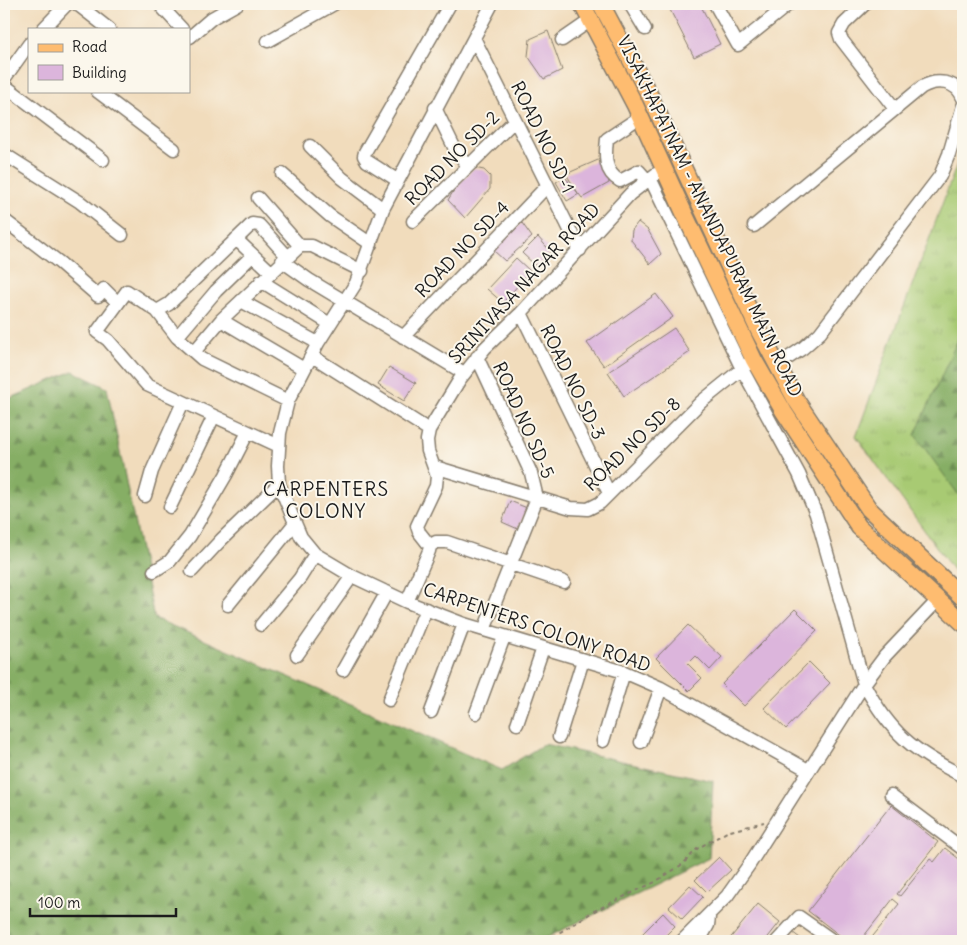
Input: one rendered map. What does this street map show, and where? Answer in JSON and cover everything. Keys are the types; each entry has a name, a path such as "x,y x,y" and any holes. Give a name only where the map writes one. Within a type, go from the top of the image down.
{"main road":[{"name":"VISAKHAPATNAM - ANANDAPURAM MAIN ROAD","path":"582,4 635,104 748,364 784,412 859,527 963,623"},
{"name":"VISAKHAPATNAM - ANANDAPURAM MAIN ROAD","path":"601,4 651,98 776,366 796,400 869,508 963,598"}],"street":[{"path":"43,28 67,4"},
{"path":"77,4 108,28"},
{"path":"159,4 182,28"},
{"path":"268,41 334,4"},
{"path":"397,180 367,161 364,156 365,152 450,4"},
{"name":"CARPENTERS COLONY ROAD","path":"492,4 475,40 435,108 397,180 383,209 362,272 318,343 288,401 280,433 280,484 295,523 302,537 315,554 352,576 407,602 464,624 624,672 661,688 808,770"},
{"path":"630,4 645,29"},
{"path":"715,4 738,45 789,4"},
{"path":"865,4 844,24 839,33 841,39 895,108"},
{"path":"190,37 229,5"},
{"path":"562,40 592,20"},
{"name":"ROAD NO SD-1","path":"475,40 580,250"},
{"path":"4,79 28,45"},
{"path":"754,226 922,87 937,81 943,81 963,98 949,154 940,176 820,333 803,348 776,366"},
{"path":"4,84 103,160"},
{"path":"98,92 126,115 174,148"},
{"path":"435,108 455,149 468,166"},
{"path":"640,117 607,139 605,157 608,167 615,178 620,181 639,171 649,179 748,364 816,514 864,684 876,707 922,755 963,776"},
{"name":"ROAD NO SD-2","path":"413,221 515,120"},
{"path":"310,146 342,178 383,209"},
{"path":"4,154 80,202 122,235"},
{"name":"SRINIVASA NAGAR ROAD","path":"430,546 419,532 417,526 436,486 434,467 428,451 427,440 430,430 464,373 630,194 664,168"},
{"path":"282,174 330,216 371,244"},
{"name":"ROAD NO SD-4","path":"403,337 547,186"},
{"path":"258,198 300,246"},
{"path":"4,220 60,263 98,296 104,290 118,303"},
{"path":"157,311 169,304 249,226 256,223 285,258 344,302 464,373"},
{"path":"236,239 253,255 266,276 330,324"},
{"path":"194,352 241,300 300,246 312,246 362,272"},
{"path":"177,337 216,291 253,255"},
{"path":"279,446 144,383 108,340 97,332 127,291 157,311 177,337 202,359 288,401"},
{"path":"241,300 318,343"},
{"name":"ROAD NO SD-3","path":"521,313 609,493"},
{"path":"221,320 304,369"},
{"path":"312,356 430,430"},
{"name":"ROAD NO SD-5","path":"477,357 531,473 537,498"},
{"name":"ROAD NO SD-8","path":"434,467 580,510 595,506 701,402 748,364"},
{"path":"145,496 152,471 183,402"},
{"path":"170,506 214,416"},
{"path":"154,570 170,561 190,536 226,475 248,432"},
{"path":"192,571 221,540 280,484"},
{"path":"484,630 537,498"},
{"path":"228,605 295,523"},
{"path":"407,602 430,546 436,542 447,542 564,582"},
{"path":"261,625 300,578 315,554"},
{"path":"297,655 352,576"},
{"path":"343,670 387,592"},
{"path":"682,941 726,896 749,865 808,770 864,684 885,656 938,600"},
{"path":"389,700 426,609"},
{"path":"431,712 464,624"},
{"path":"476,713 504,637"},
{"path":"517,724 543,648"},
{"path":"558,737 583,660"},
{"path":"603,741 624,672"},
{"path":"641,742 661,688"},
{"path":"891,795 963,849"},
{"path":"699,941 708,925 709,915"},
{"path":"777,941 800,917 833,941"}],"path":[{"path":"546,941 594,911 655,882 683,864 698,848 727,832 778,818"}],"green space":[{"path":"963,148 963,581 856,436"},
{"path":"963,328 963,501 915,435"},
{"path":"73,371 107,388 154,618 502,770 544,744 713,781 709,858 540,941 4,941 4,401"}],"building":[{"path":"667,4 700,4 720,44 694,57"},
{"path":"548,31 562,70 544,79 528,56 530,39"},
{"path":"605,157 609,183 582,198 579,194 567,201 556,182 565,177 578,193 566,174"},
{"path":"474,168 484,170 490,176 490,189 465,218 448,200 456,187"},
{"path":"638,222 648,230 661,254 650,264 631,240 632,230"},
{"path":"522,223 532,237 505,261 493,250"},
{"path":"538,237 551,252 537,267 522,253"},
{"path":"516,258 530,271 503,303 487,289"},
{"path":"656,294 673,317 604,366 587,343"},
{"path":"674,328 690,352 624,396 608,372"},
{"path":"389,367 416,383 404,401 378,385"},
{"path":"510,501 527,508 518,529 502,522"},
{"path":"795,609 817,631 744,706 722,684"},
{"path":"688,625 722,657 710,670 696,656 688,664 702,678 689,691 656,658"},
{"path":"809,662 830,683 786,729 764,708"},
{"path":"891,805 938,842 897,894 900,896 930,859 934,862 945,848 963,862 963,941 869,941 899,904 893,899 860,941 847,941 808,911"},
{"path":"719,857 731,870 707,892 695,880"},
{"path":"690,885 703,897 682,919 669,907"},
{"path":"758,904 780,922 765,941 728,941"},
{"path":"663,913 675,926 660,941 649,941 642,934"},
{"path":"792,932 804,941 785,941"}],"district":[{"name":"CARPENTERS COLONY","path":"326,500"}]}
